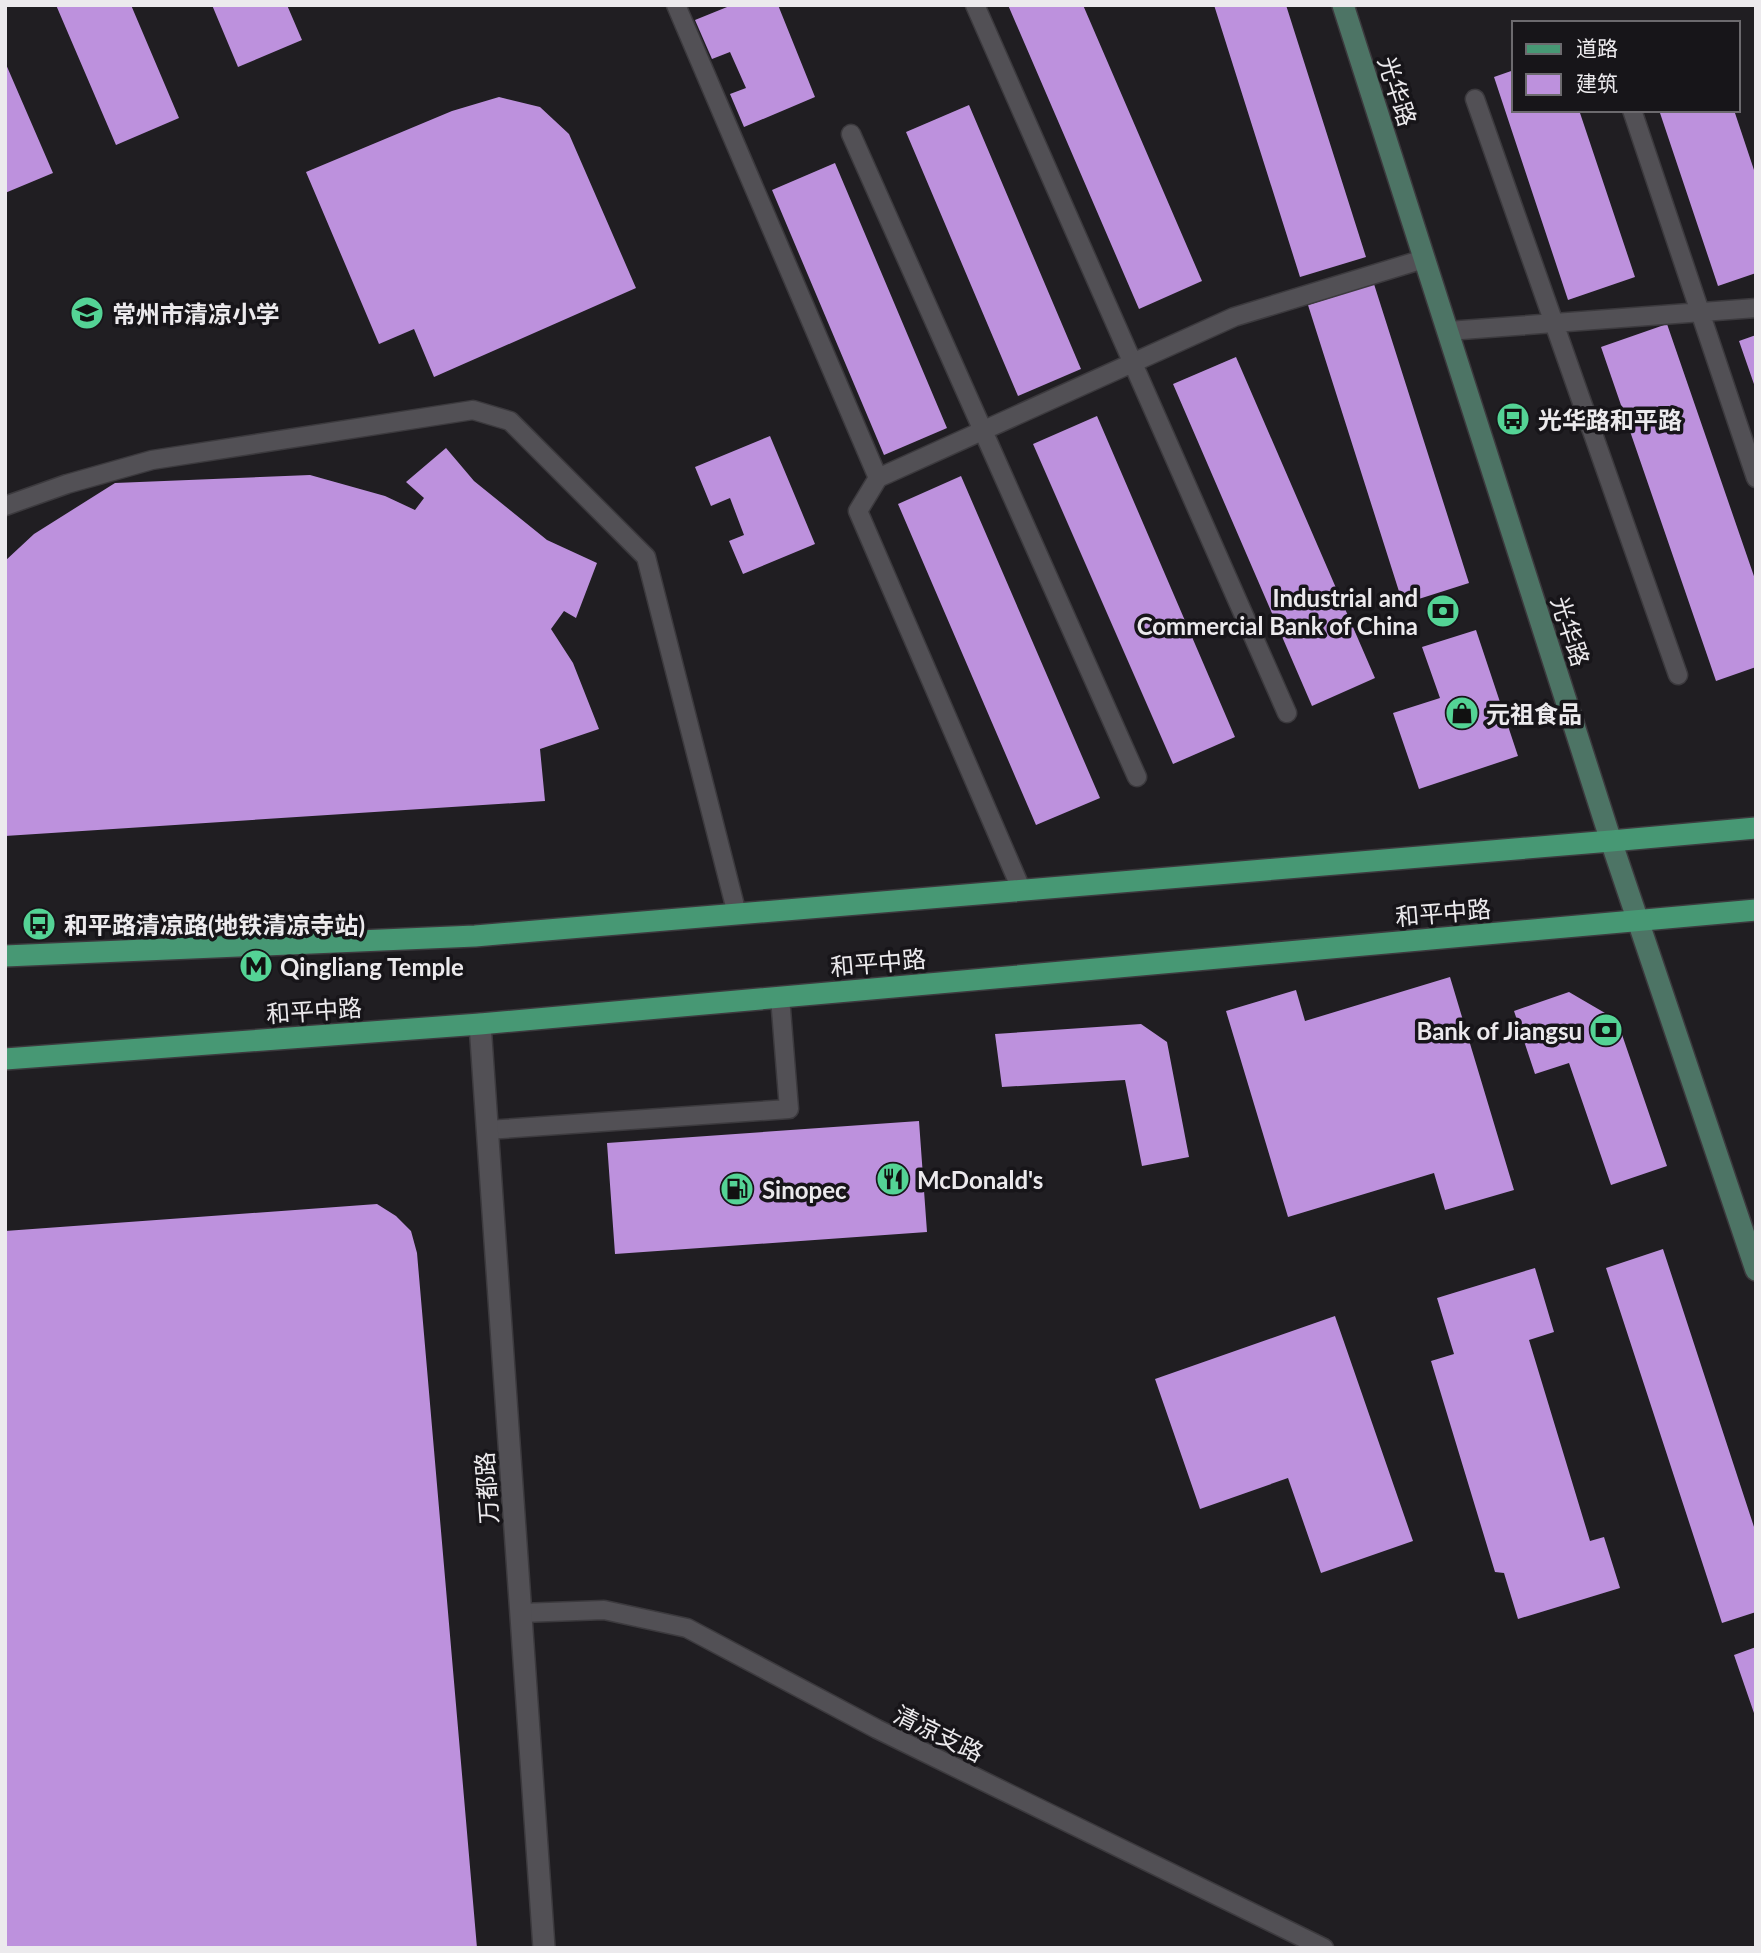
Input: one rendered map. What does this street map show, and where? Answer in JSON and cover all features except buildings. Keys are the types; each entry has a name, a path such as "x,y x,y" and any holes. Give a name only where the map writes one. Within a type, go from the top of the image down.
{"main road":[{"name":"光华路","path":"1343,5 1611,841 1756,1270"},
{"path":"5,956 475,936 1756,828"},
{"name":"和平中路","path":"5,1059 480,1024 1756,910"}],"street":[{"name":"万都路","path":"480,1024 544,1948"}],"lane":[{"path":"676,5 878,478"},
{"path":"975,5 1287,713"},
{"path":"1475,99 1678,675"},
{"path":"1633,112 1756,478"},
{"path":"851,134 1137,777"},
{"path":"1022,891 858,511 878,478 1234,317 1424,259"},
{"path":"1448,331 1756,308"},
{"path":"5,506 67,484 152,460 473,410 510,421 646,556 737,914"},
{"path":"487,1130 789,1109 780,997"},
{"name":"清凉支路","path":"522,1614 604,1610 687,1628 877,1730 1324,1948"}],"place":[{"name":"常州市清凉小学","path":"87,313"},
{"name":"光华路和平路","path":"1513,419"},
{"name":"Industrial and Commercial Bank of China","path":"1443,611"},
{"name":"元祖食品","path":"1462,713"},
{"name":"和平路清凉路(地铁清凉寺站)","path":"39,924"},
{"name":"Qingliang Temple","path":"256,966"},
{"name":"Bank of Jiangsu","path":"1606,1030"},
{"name":"McDonald's","path":"893,1179"},
{"name":"Sinopec","path":"737,1189"}]}
